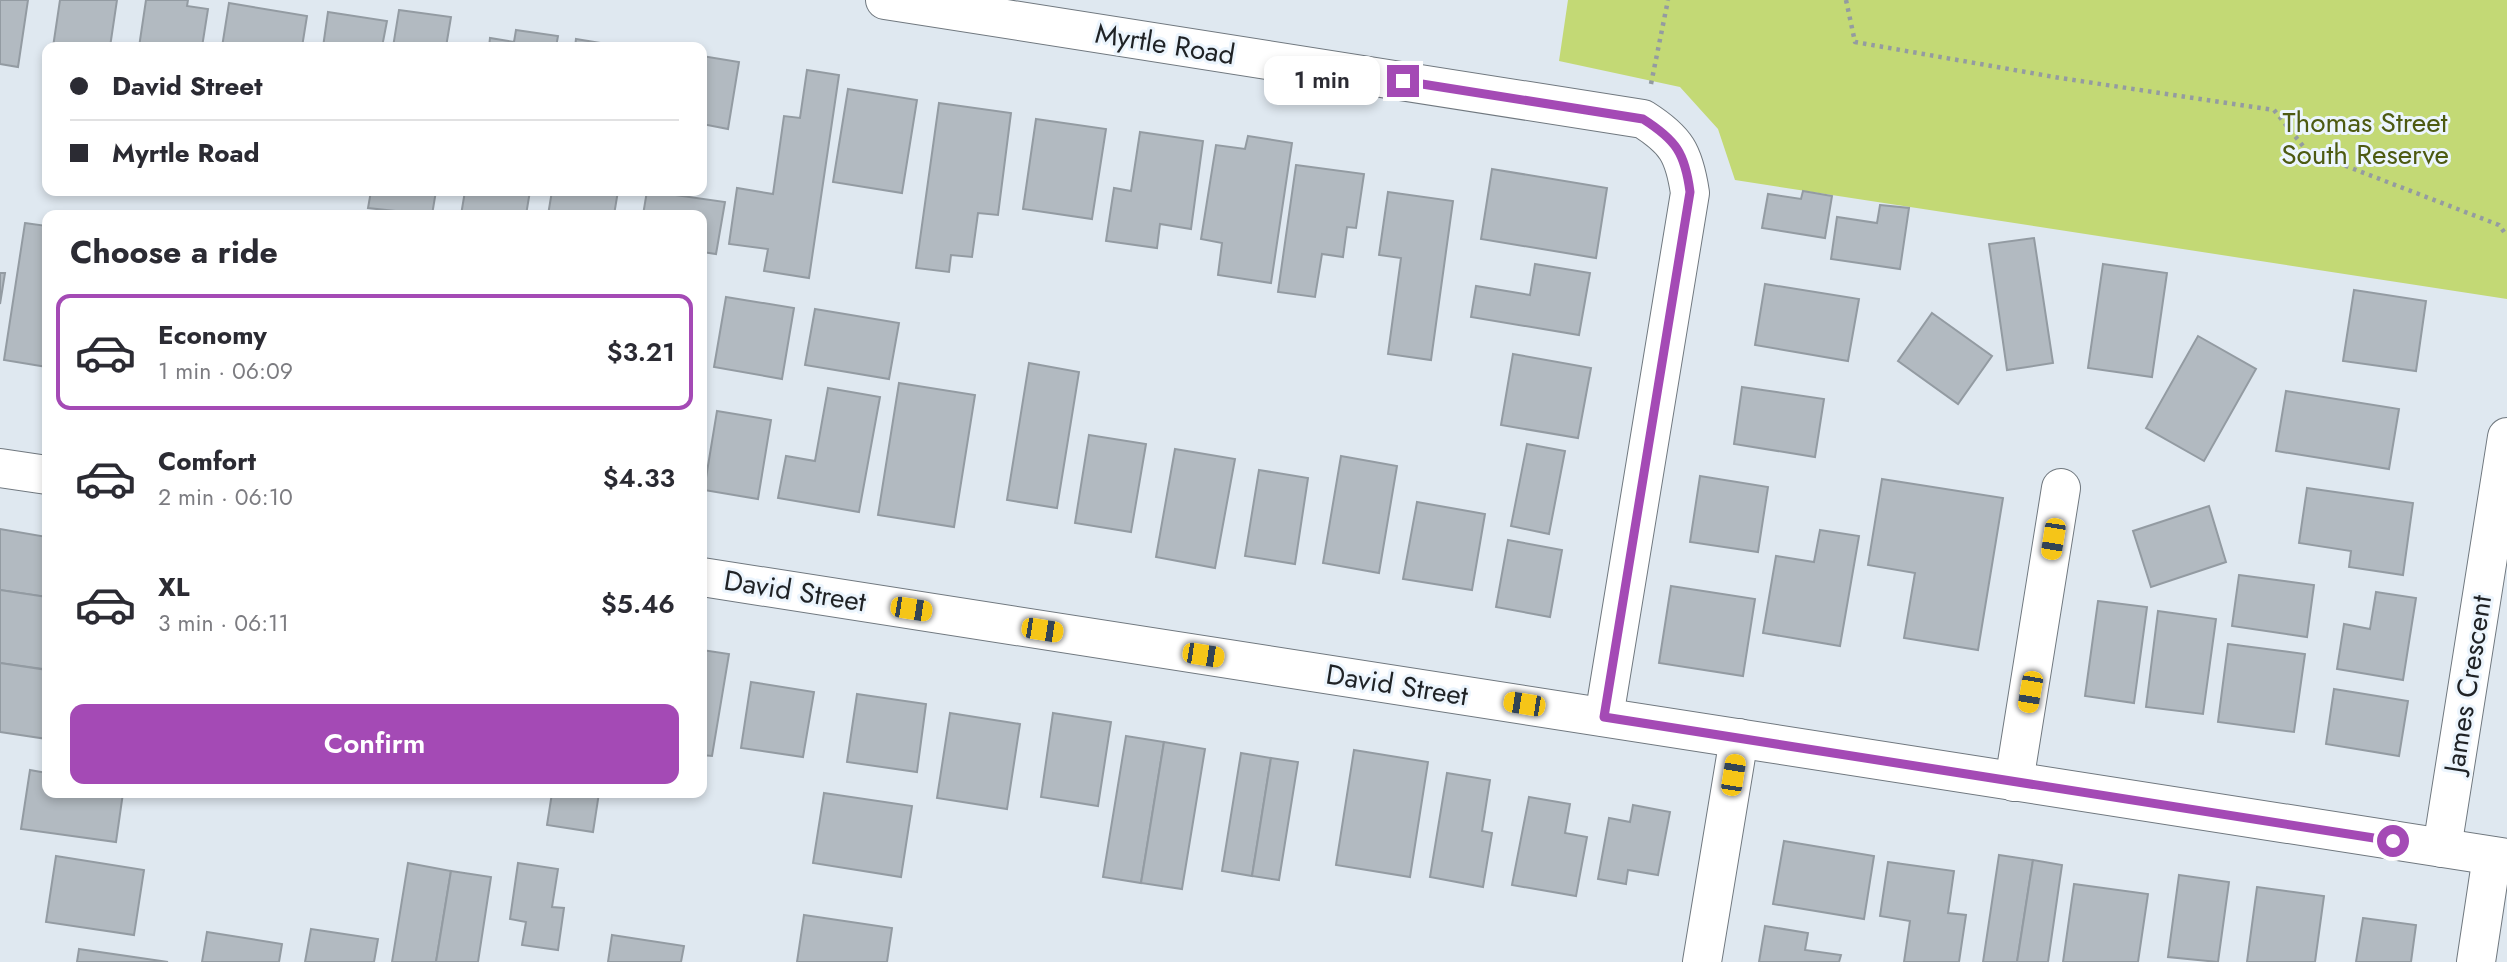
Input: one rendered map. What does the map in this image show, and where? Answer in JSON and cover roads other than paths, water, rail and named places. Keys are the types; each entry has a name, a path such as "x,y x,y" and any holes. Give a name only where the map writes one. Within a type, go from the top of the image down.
{"street":[{"name":"Myrtle Road","path":"885,0 922,3 1643,119 1667,134 1681,153 1690,192 1604,717"},
{"name":"James Crescent","path":"2442,848 2507,437"},
{"path":"0,468 42,474"},
{"path":"2014,782 2061,488"},
{"name":"David Street","path":"707,578 2500,857"},
{"path":"1702,962 1739,737"},
{"path":"2476,962 2500,857"}],"park label":[{"name":"Thomas Street South Reserve","path":"2365,138"}]}
